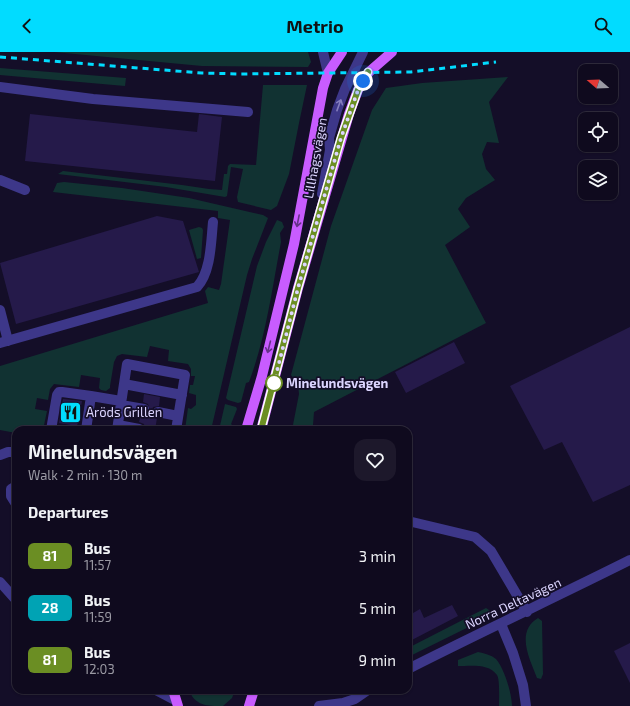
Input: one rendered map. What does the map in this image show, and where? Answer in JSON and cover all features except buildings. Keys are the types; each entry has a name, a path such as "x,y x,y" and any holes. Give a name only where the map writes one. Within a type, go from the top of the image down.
{"main road":[{"path":"247,426 262,376 294,244 316,122 328,73 342,52"},
{"path":"262,426 298,288 349,114 358,90 368,72 392,52"},
{"path":"249,706 253,694"}],"street":[{"path":"323,52 328,73"},
{"name":"Lillhagsvägen","path":"316,226 330,150 329,138 345,89 364,52"},
{"path":"0,87 93,99 248,112"},
{"path":"0,180 25,190"},
{"path":"0,310 4,342 197,287 203,280 207,271 213,222"},
{"path":"117,426 128,364 186,375 177,426"},
{"path":"124,384 182,395"},
{"path":"52,426 58,392 91,396 144,409"},
{"path":"87,426 91,396"},
{"path":"158,412 178,416"},
{"path":"0,455 12,452"},
{"path":"12,488 12,498"},
{"path":"412,522 475,537 491,551 527,612"},
{"name":"Norra Deltavägen","path":"412,668 467,639 527,612 630,560"},
{"path":"0,582 12,596"},
{"path":"501,624 524,685 526,706"},
{"path":"164,694 175,699"},
{"path":"319,706 343,703 355,699 362,694"}],"green space":[{"path":"54,52 308,52 311,62 308,67 202,66"},
{"path":"0,68 126,78 125,86 0,75"},
{"path":"508,77 489,102 499,143 487,142 482,154 486,169 495,180 466,198 458,209 470,227 445,245 486,323 314,412 313,426 293,426 299,394 298,384 291,375 331,226 372,110 386,88 422,83"},
{"path":"263,85 307,85 289,174 277,206 271,210 238,202 237,197 243,169 231,167 227,196 225,197 166,187 58,174 63,171 222,190 224,174 227,174 228,166 230,164 256,165"},
{"path":"64,182 122,188 189,198 263,215 268,218 247,275 212,426 186,426 188,408 191,409 196,405 196,395 189,393 190,385 193,385 195,376 191,376 191,369 188,364 168,361 169,350 150,346 147,357 122,354 117,356 114,362 110,388 106,391 99,388 100,378 81,375 79,387 54,384 50,389 48,400 37,398 35,409 47,411 44,426 12,426 12,432 0,430 0,366 208,303 205,291 208,287 219,290 221,284 230,220 218,218 218,211 53,192 57,183"},
{"path":"277,220 282,222 284,227 280,233 281,242 268,313 255,365 249,382 246,383 241,402 238,403 226,398 257,266 266,242"},
{"path":"199,227 203,230 201,258 197,259 189,230"},
{"path":"225,404 236,407 237,409 231,424 233,426 220,426"},
{"path":"486,608 495,614 412,655 412,646"},
{"path":"538,618 542,621 543,674 541,679 537,678 526,646 527,631 531,624"},
{"path":"478,652 492,656 499,663 507,681 512,706 499,706 499,681 494,671 479,666 458,666 458,660"},
{"path":"234,694 232,698 223,706 202,704 192,695"}],"railway":[{"path":"0,57 202,73 240,74 411,72 496,62"}],"bus line":[{"name":"81","path":"262,426 298,288 341,138 358,90 368,72"}],"place":[{"name":"Minelundsvägen","path":"274,383"},
{"name":"Aröds Grillen","path":"70,412"}],"route":[{"path":"274,383 298,288 341,138 358,90 363,81"}]}
